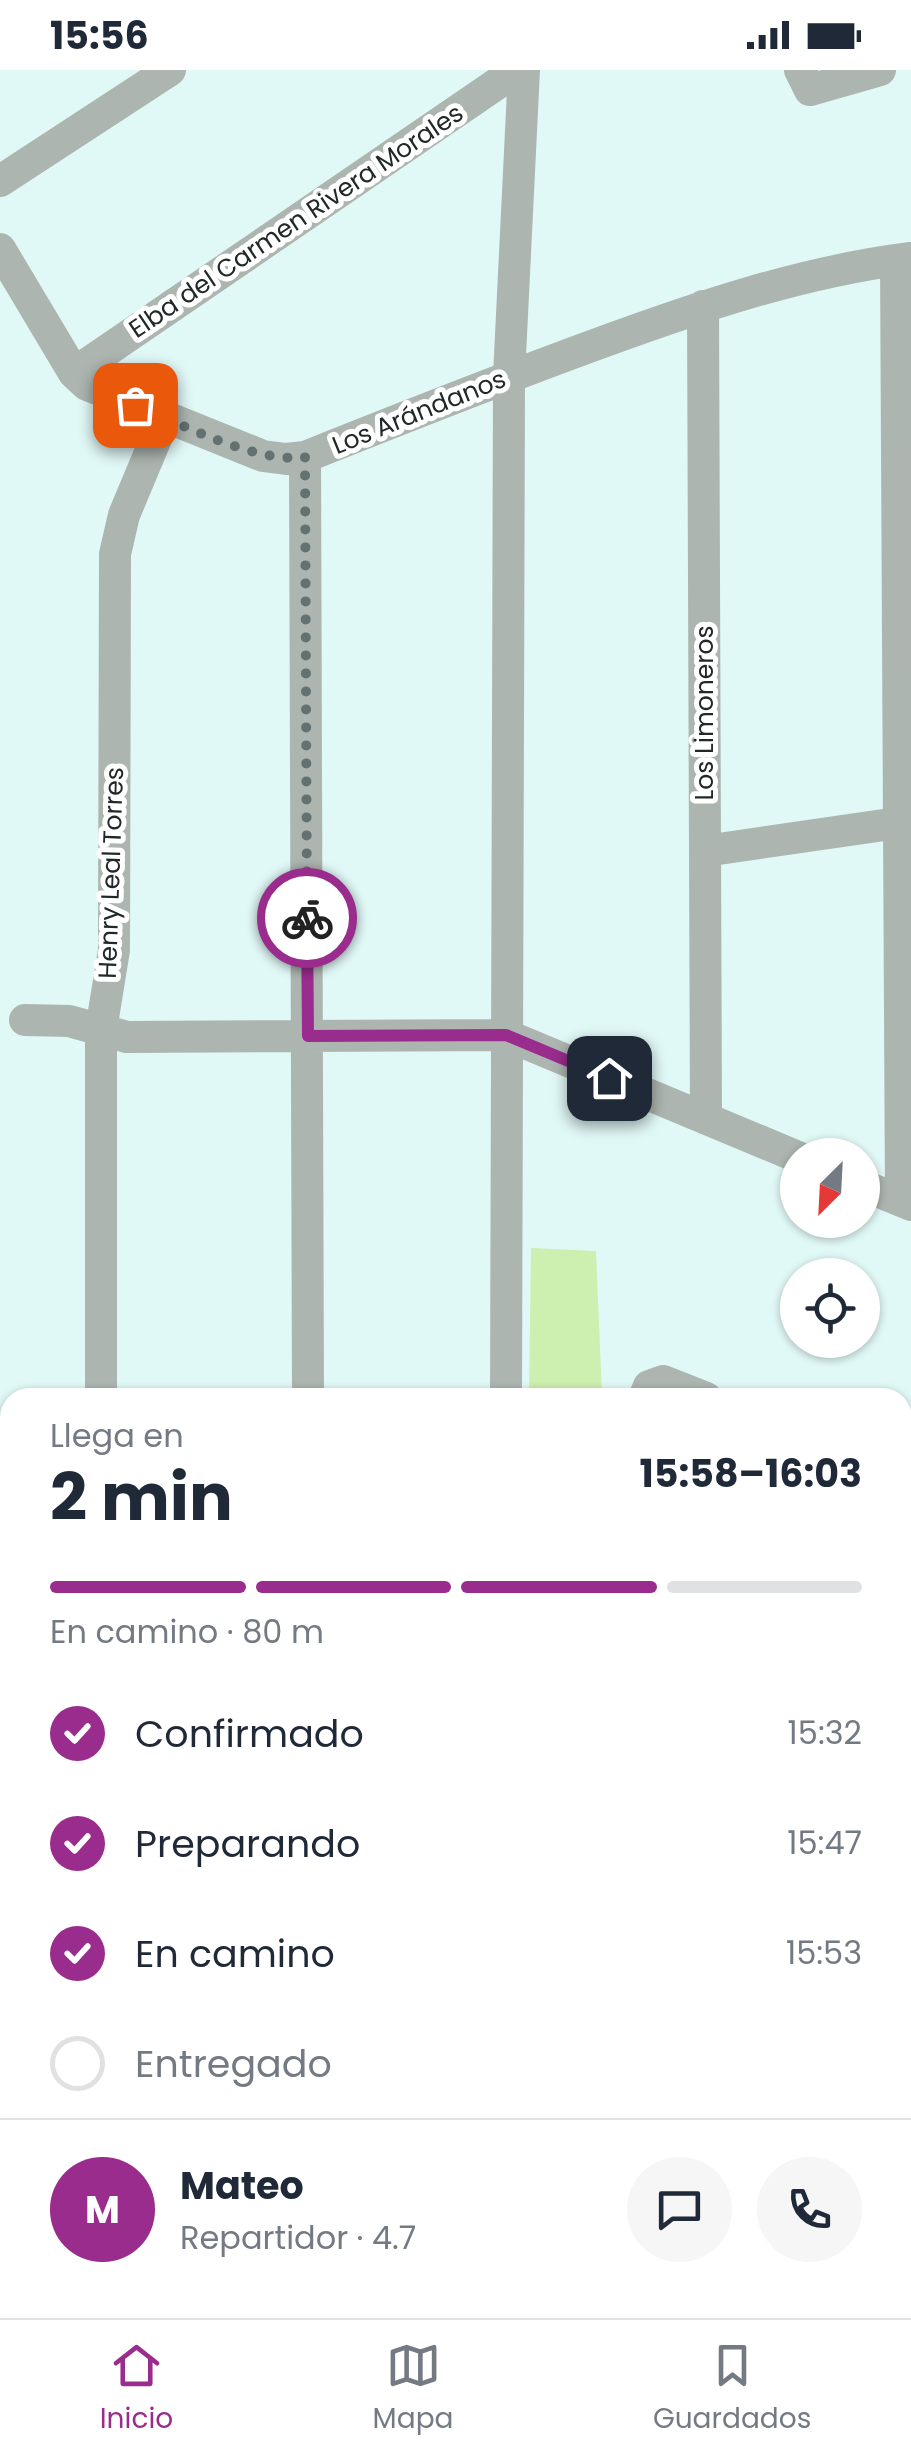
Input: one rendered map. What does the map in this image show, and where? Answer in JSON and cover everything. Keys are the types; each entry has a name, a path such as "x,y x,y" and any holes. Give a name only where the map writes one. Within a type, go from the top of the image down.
{"street":[{"path":"0,181 170,70"},
{"path":"506,1388 510,376 520,70"},
{"name":"Elba del Carmen Rivera Morales","path":"74,372 520,70"},
{"path":"800,70 810,90 880,70"},
{"name":"Los Arándanos","path":"0,248 74,372 100,392 263,456 286,459 305,457 510,376 703,306 796,278 903,259"},
{"path":"880,1192 906,1203 903,259"},
{"name":"Los Limoneros","path":"703,306 706,1119"},
{"name":"Henry Leal Torres","path":"102,1388 102,1030 114,950 115,554 124,515 165,418"},
{"path":"305,457 308,1388"},
{"path":"705,851 905,822"},
{"path":"25,1020 69,1021 127,1037 506,1035 780,1150"},
{"path":"653,1388 663,1381 681,1388"}],"green space":[{"path":"531,1248 596,1251 602,1388 529,1388"}],"way so far":[{"path":"135,405 263,456 305,457 307,918"}],"route":[{"path":"307,918 308,1036 506,1035 609,1078"}]}
